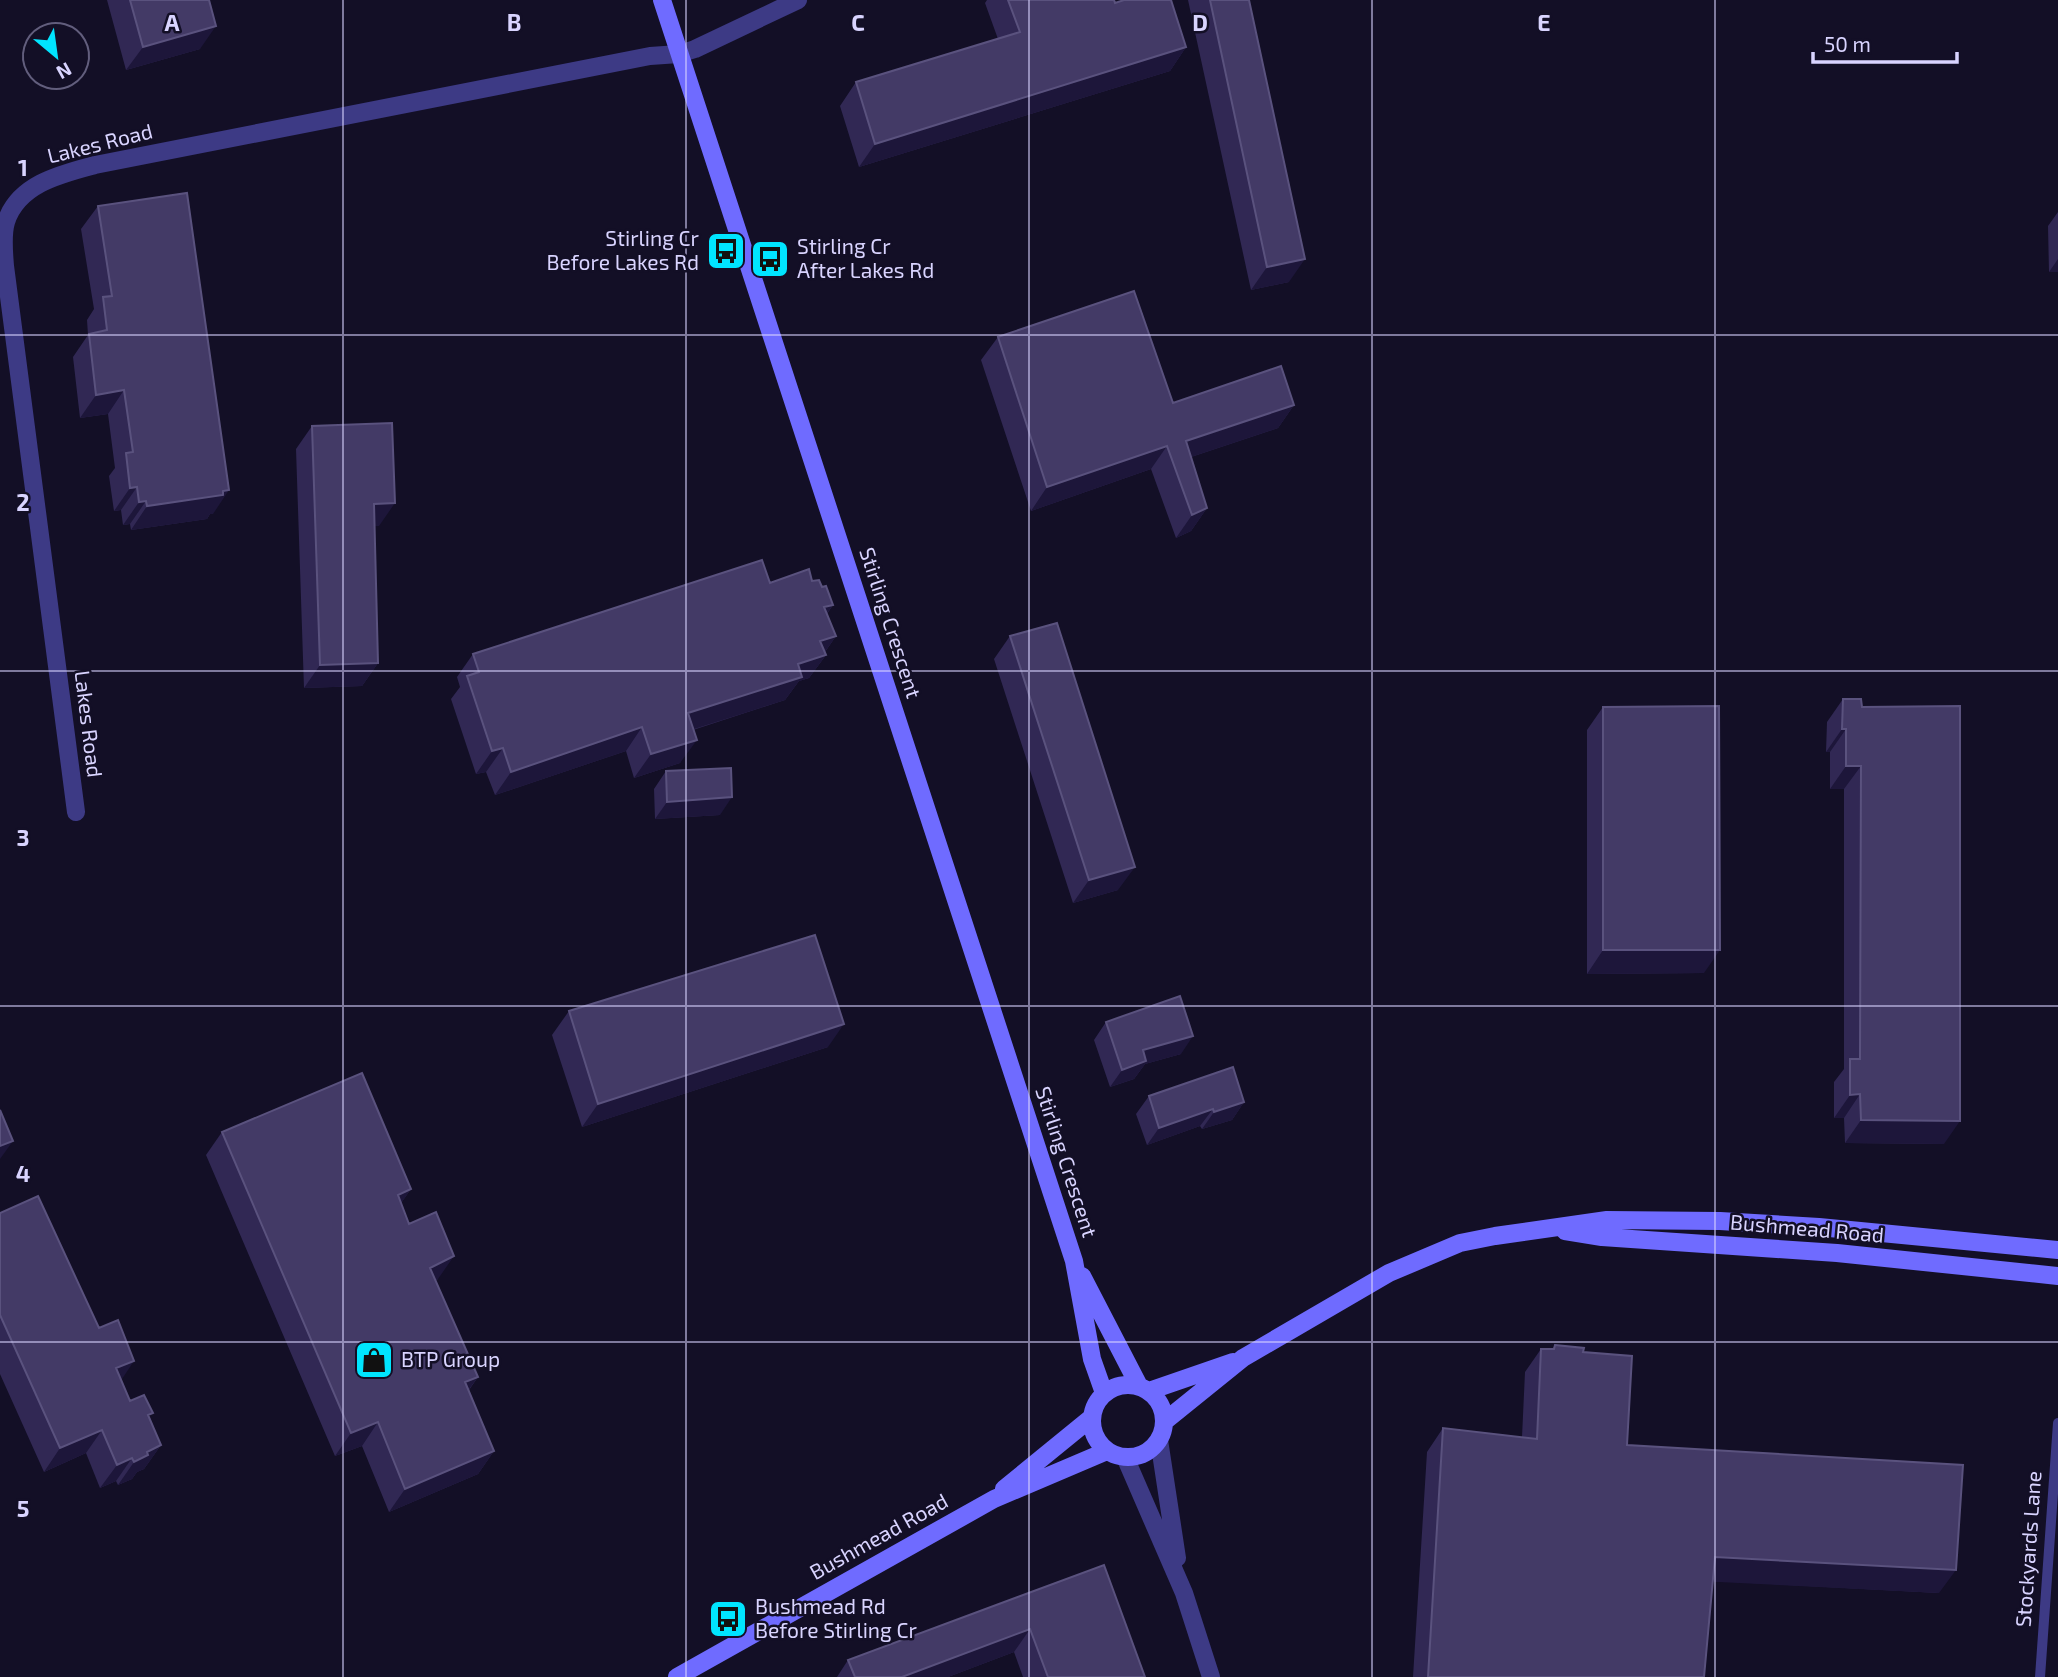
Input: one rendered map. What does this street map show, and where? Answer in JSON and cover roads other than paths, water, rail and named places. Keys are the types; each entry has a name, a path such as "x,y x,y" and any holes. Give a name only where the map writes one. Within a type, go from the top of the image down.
{"main road":[{"name":"Stirling Crescent","path":"662,0 1074,1261 1092,1359 1104,1394"},
{"name":"Bushmead Road","path":"1165,1421 1243,1358 1389,1273 1460,1243 1495,1236 1607,1220 1720,1221 1819,1227 2058,1250"},
{"name":"Bushmead Road","path":"1552,1229 1602,1237 1837,1253 2058,1276"},
{"name":"Stirling Crescent","path":"1074,1261 1144,1388"},
{"name":"Bushmead Road","path":"994,1499 1091,1418 1095,1404 1114,1387 1127,1384 1144,1388 1243,1358"},
{"path":"1091,1418 1095,1436 1107,1451 1125,1457 1150,1450 1159,1440 1165,1421 1161,1404 1144,1388"},
{"name":"Bushmead Road","path":"677,1677 994,1499 1107,1451"}],"street":[{"name":"Lakes Road","path":"76,812 5,266 5,223 15,203 36,186 60,174 95,165 650,55 679,54 798,0"},
{"path":"1159,1440 1166,1496 1184,1593"},
{"path":"1125,1457 1184,1593 1211,1677"}],"lane":[{"name":"Stockyards Lane","path":"2040,1677 2058,1423"}],"place":[{"name":"Stirling Cr Before Lakes Rd","path":"726,251"},
{"name":"Stirling Cr After Lakes Rd","path":"770,259"},
{"name":"BTP Group","path":"374,1360"},
{"name":"Bushmead Rd Before Stirling Cr","path":"728,1619"}]}
